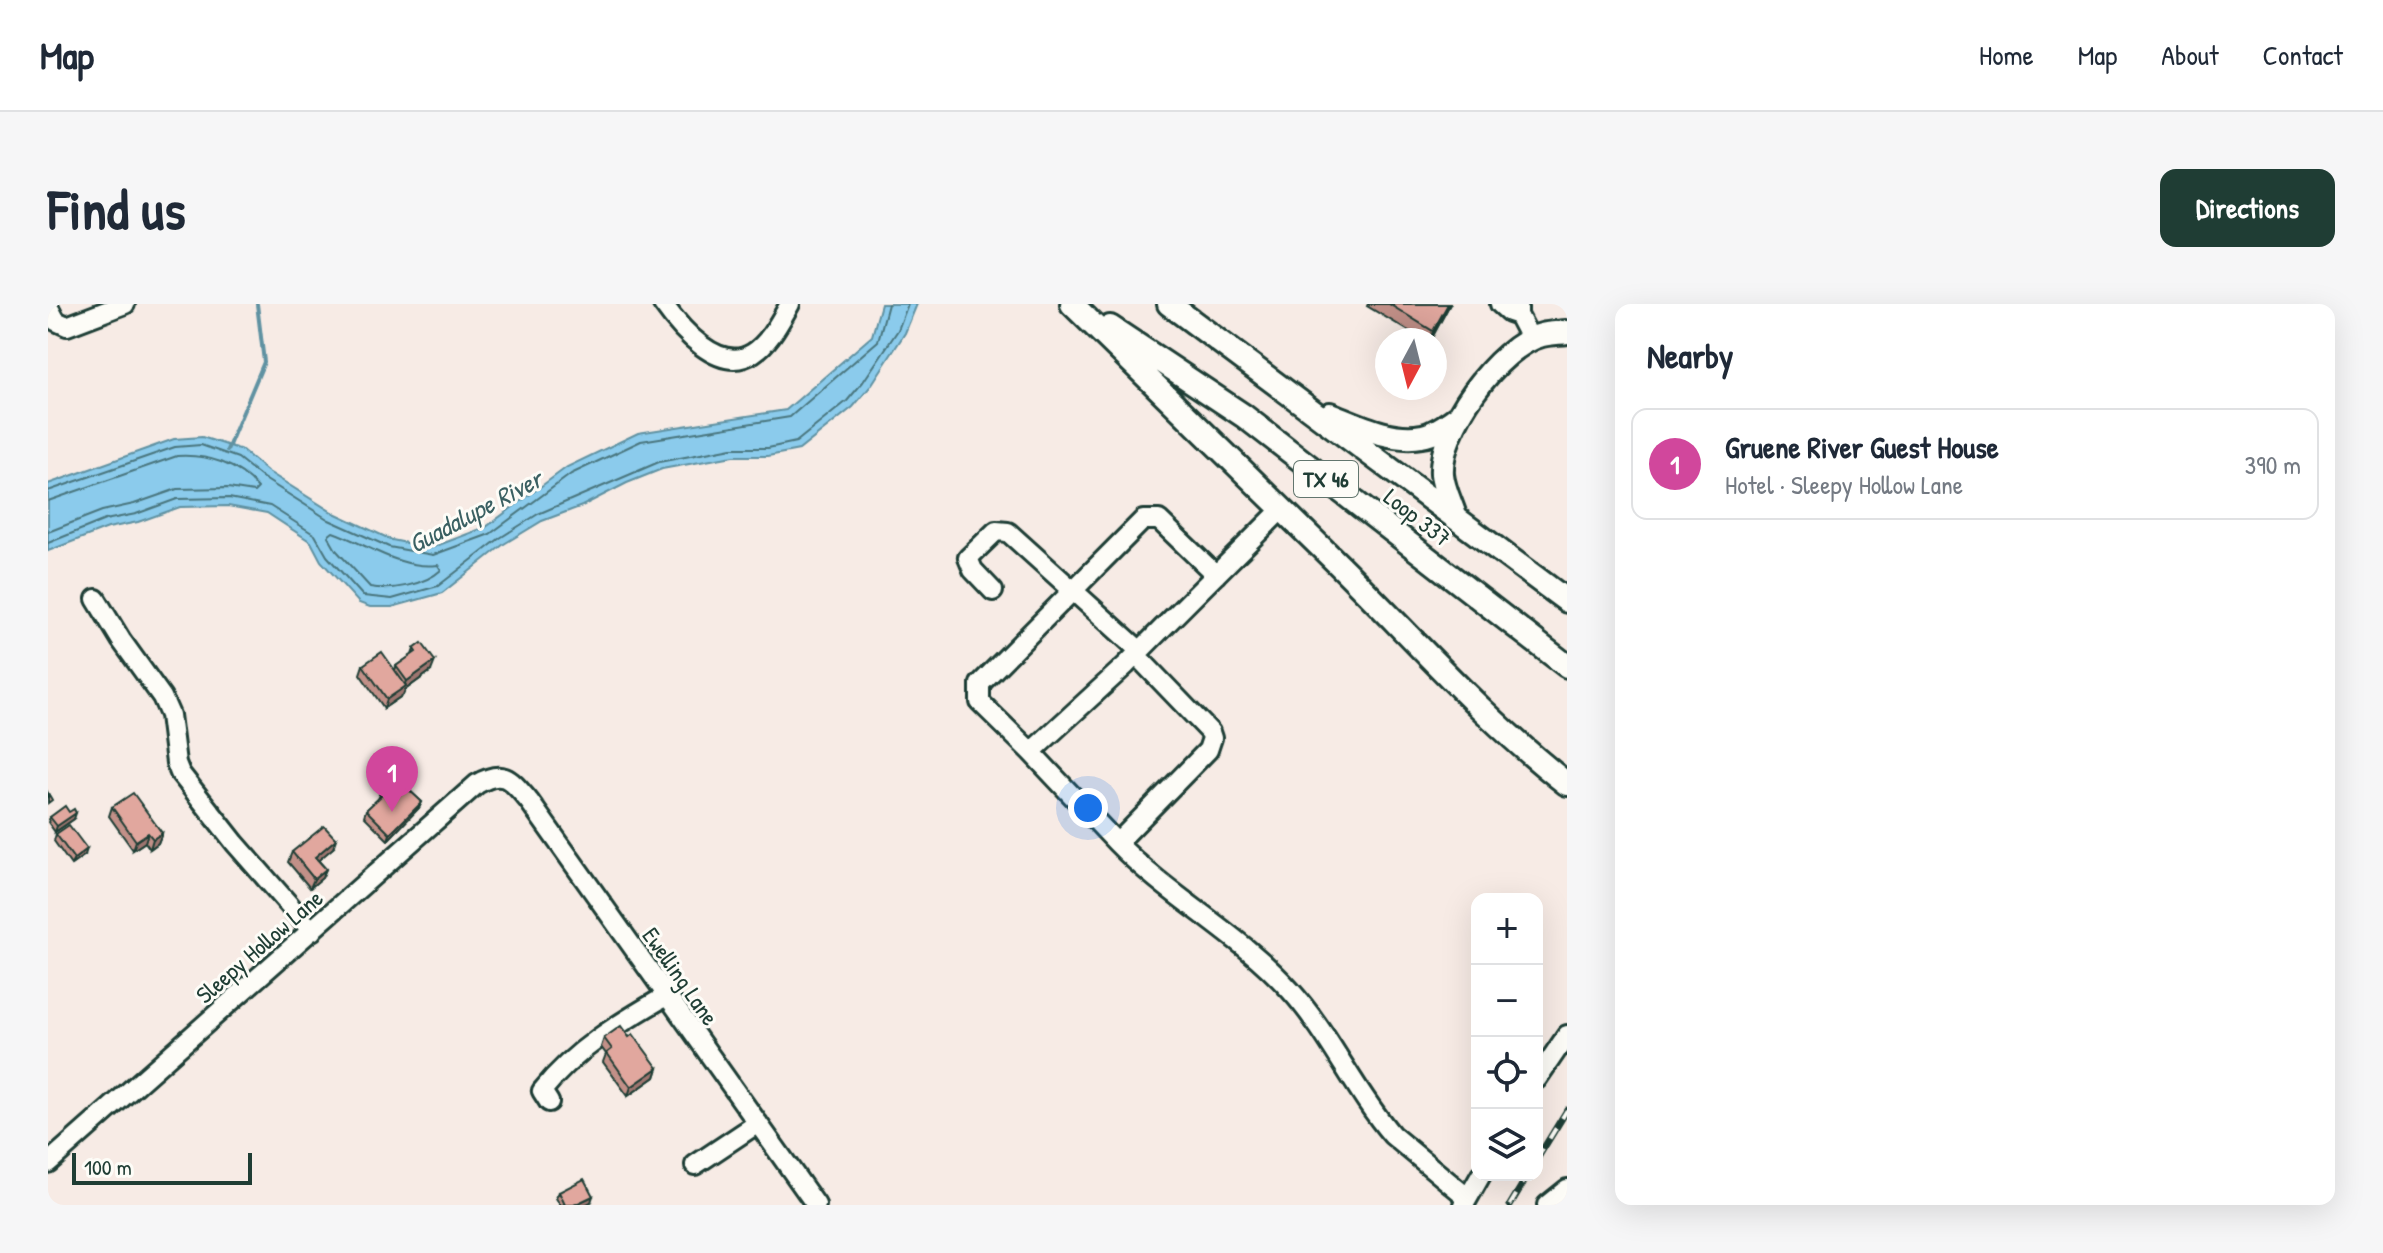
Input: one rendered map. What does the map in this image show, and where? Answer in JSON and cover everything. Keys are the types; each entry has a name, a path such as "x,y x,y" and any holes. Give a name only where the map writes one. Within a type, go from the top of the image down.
{"main road":[{"path":"1074,304 1492,720 1567,784"},
{"name":"Loop 337","path":"1074,304 1244,416 1567,666"},
{"name":"Loop 337","path":"1169,304 1567,601"},
{"path":"1455,516 1442,475 1448,438 1456,418 1496,365 1540,335 1567,332"},
{"path":"1305,405 1372,430 1403,437 1435,432 1456,418"}],"street":[{"path":"48,306 56,321 67,326 125,304"},
{"path":"663,304 704,348 729,359 751,355 767,341 790,304"},
{"path":"1500,304 1509,312 1518,310 1531,340"},
{"path":"1031,752 1138,653 1281,510"},
{"path":"1216,575 1159,520 1149,519 1138,523 980,684 980,702 1117,843 1289,989 1333,1044 1358,1092 1392,1135 1466,1201 1478,1181"},
{"path":"993,591 973,570 968,558 996,531 1002,530 1008,532 1138,653 1210,732 1212,738 1208,750 1117,843"},
{"path":"96,599 162,697 170,715 180,773 235,843 312,931"},
{"name":"Sleepy Hollow Lane","path":"48,1163 477,784 489,777 505,777"},
{"name":"Ewelling Lane","path":"505,777 529,801 758,1123 807,1202"},
{"path":"549,1102 542,1091 557,1072 597,1038 666,996"},
{"path":"1543,1070 1567,1035"},
{"path":"695,1165 758,1123"},
{"path":"1547,1205 1567,1189"}],"water":[{"path":"881,304 917,304 905,333 870,387 853,407 799,450 768,456 733,456 662,469 627,483 582,506 542,521 504,544 442,593 392,607 370,607 359,603 321,561 311,542 267,513 228,506 180,507 138,522 108,528 48,551 48,484 174,439 202,437 242,450 267,471 332,512 392,540 431,548 486,527 567,467 638,433 786,410 872,336"}],"building":[{"path":"1389,304 1448,304 1435,328 1428,328"},
{"path":"422,643 435,661 407,681 396,666 416,652 414,649"},
{"path":"382,652 406,686 387,699 363,665"},
{"path":"405,774 413,782 407,788 422,802 390,834 366,810 381,796 379,794 386,783 383,780 388,775 396,783"},
{"path":"133,793 162,833 153,839 148,833 136,841 112,807"},
{"path":"65,806 69,812 74,809 76,813 57,826 50,817"},
{"path":"69,825 87,849 74,859 56,834"},
{"path":"324,826 336,839 315,857 326,869 314,879 292,852"},
{"path":"621,1026 629,1037 633,1034 658,1068 631,1087 607,1053 612,1049 604,1038"},
{"path":"584,1179 593,1196 574,1205 565,1205 559,1192"}],"waterway":[{"path":"227,450 264,362 257,304"}],"railway":[{"path":"1543,1149 1567,1110"},
{"path":"1510,1205 1524,1181"}],"place":[{"name":"Gruene River Guest House","path":"392,812"}],"water label":[{"name":"Guadalupe River","path":"475,511"}]}
